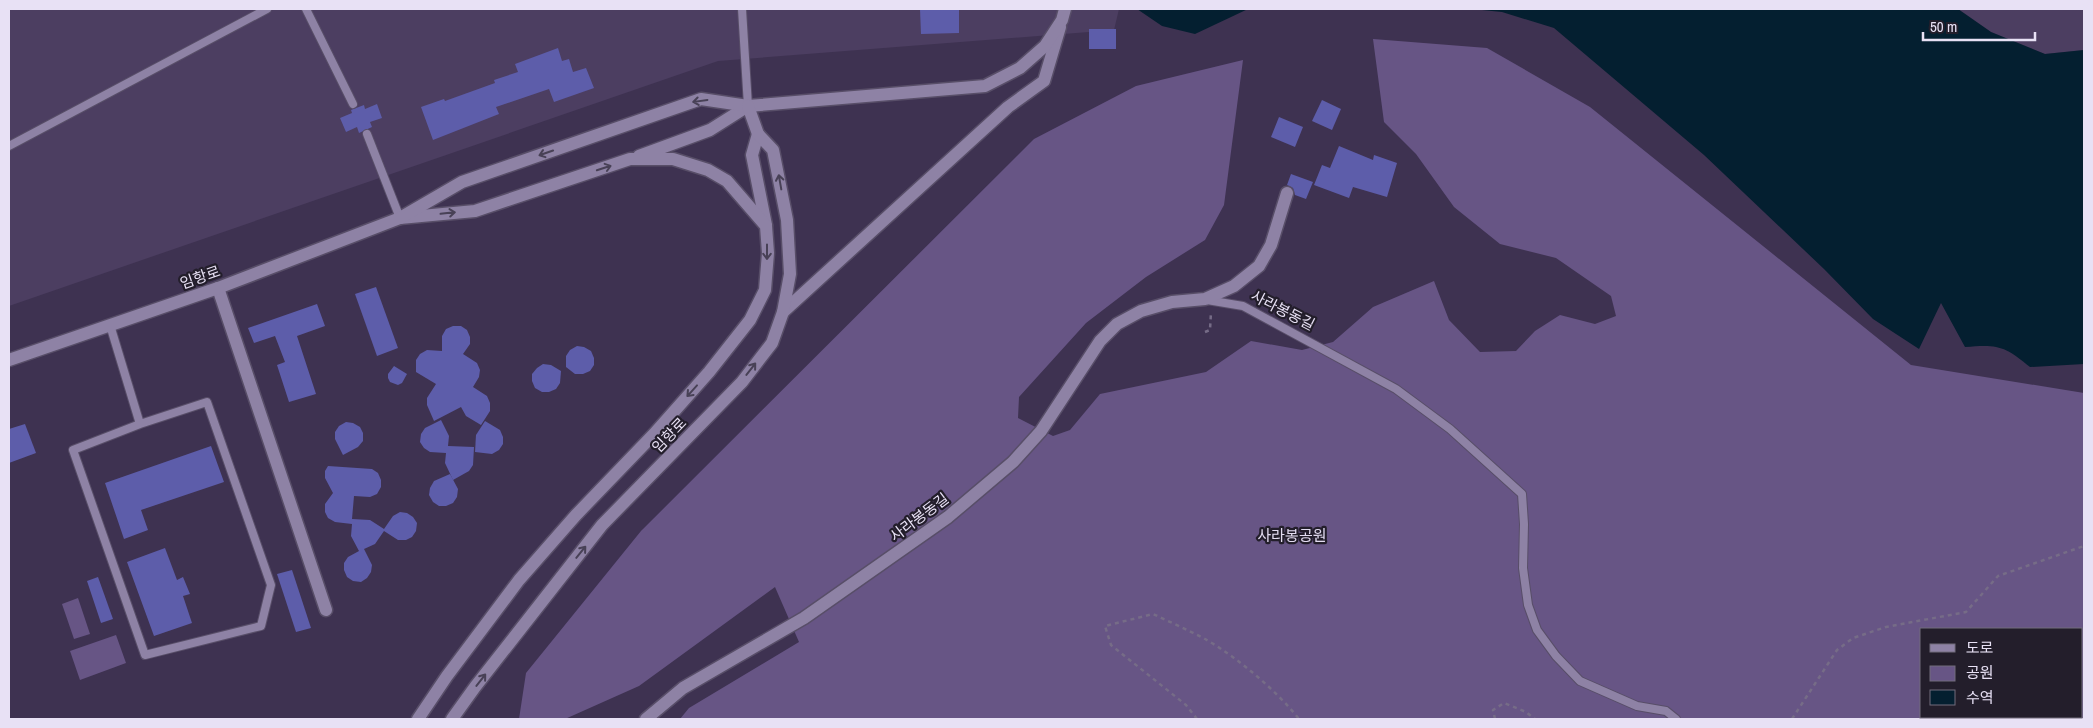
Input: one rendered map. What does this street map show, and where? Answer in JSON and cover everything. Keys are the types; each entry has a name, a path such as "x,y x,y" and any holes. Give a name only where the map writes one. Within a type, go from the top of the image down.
{"main road":[{"path":"748,106 985,86 1020,68 1045,46 1063,14"},
{"path":"783,312 1008,107 1044,81 1063,14"},
{"name":"임항로","path":"9,360 218,288 400,218 462,182 701,99 748,106"},
{"name":"임항로","path":"452,719 498,657 602,525 742,382 772,343 783,312 790,274 787,220 773,150 758,134 748,106"},
{"name":"임항로","path":"400,218 475,211 630,160 710,130 748,106"},
{"name":"임항로","path":"418,719 447,676 519,580 576,515 654,434 710,372 750,320 765,290 768,253 766,226 752,155 758,134"},
{"name":"임항로","path":"630,160 672,160 708,170 727,181 766,226"},
{"path":"1208,300 1234,286 1259,266 1271,245 1286,193"},
{"path":"218,288 326,610"},
{"name":"사라봉동길","path":"646,719 683,688 804,618 948,517 1013,462 1041,431 1100,341 1117,324 1141,311 1172,302 1208,300"}],"lane":[{"path":"9,146 267,9"},
{"path":"306,9 353,104"},
{"path":"742,9 748,106"},
{"path":"367,134 400,218"},
{"name":"사라봉동길","path":"1208,300 1244,306 1396,390 1458,435 1522,494 1524,524 1523,568 1528,605 1537,630 1556,656 1580,681 1637,706 1666,712 1676,719"},
{"path":"110,325 140,424"},
{"path":"207,402 271,585 261,626 145,655 73,450 140,424 207,402"}],"path":[{"path":"1205,332 1210,330 1208,300"},
{"path":"1792,719 1837,650 1853,638 1886,627 1966,612 1998,576 2084,546"},
{"path":"1197,719 1186,706 1111,644 1106,626 1153,614 1207,640 1230,656 1283,700 1300,719"},
{"path":"1496,719 1493,710 1504,703 1526,712 1535,719"}],"shaded area":[{"path":"9,9 1119,9 1114,30 718,61 9,306"},
{"path":"1958,9 2084,9 2084,50 2045,54 1991,32"}],"green space":[{"name":"사라봉공원","path":"1373,39 1487,48 1590,107 1911,365 2084,393 2084,719 680,719 689,708 799,642 775,587 639,686 565,719 519,719 526,673 641,531 1034,139 1136,86 1243,60 1224,205 1205,240 1146,277 1086,323 1019,397 1018,418 1053,436 1070,430 1100,394 1206,372 1251,341 1302,350 1333,342 1373,307 1434,281 1449,320 1480,352 1516,351 1535,331 1560,315 1595,324 1616,316 1611,296 1556,258 1500,244 1454,207 1416,154 1384,122"},
{"path":"78,598 90,634 74,639 62,604"},
{"path":"116,635 126,663 80,680 70,651"}],"water":[{"path":"1137,9 1248,9 1195,34 1162,26"},
{"path":"1472,9 1958,9 1991,32 2045,54 2084,50 2084,364 2030,367 2014,355 2000,348 1993,346 1965,347 1941,303 1919,349 1873,319 1824,269 1704,155 1554,28 1502,12"}],"building":[{"path":"920,9 959,9 959,33 921,34"},
{"path":"1089,29 1116,29 1116,49 1089,49"},
{"path":"558,48 562,61 569,59 573,72 586,68 594,88 554,102 549,89 496,107 499,114 433,140 421,107 444,99 445,101 495,83 494,80 518,72 515,64"},
{"path":"1322,100 1341,109 1332,130 1312,121"},
{"path":"377,104 382,118 370,122 372,127 359,133 357,127 346,132 340,118 352,113 351,110 364,105 365,109"},
{"path":"1279,117 1303,127 1295,147 1271,137"},
{"path":"1339,146 1373,160 1374,155 1397,163 1387,197 1353,187 1349,198 1314,185 1322,165 1330,168"},
{"path":"1291,174 1313,182 1306,199 1295,195 1293,188 1287,185"},
{"path":"376,287 398,348 377,356 355,294"},
{"path":"317,304 325,326 297,336 316,394 289,402 277,365 285,362 275,336 254,343 248,328"},
{"path":"453,326 461,326 467,330 470,344 463,354 477,363 480,370 479,377 473,387 487,396 490,403 490,411 481,425 466,416 461,407 434,421 427,405 427,398 436,384 416,372 416,360 420,354 427,350 442,351 442,336 446,329"},
{"path":"577,346 591,351 594,358 594,365 590,371 583,374 575,374 566,367 566,356 570,350"},
{"path":"543,364 551,365 561,371 560,383 556,389 549,392 542,392 535,388 532,381 532,374"},
{"path":"394,366 407,374 402,383 398,385 390,382 388,378 388,374"},
{"path":"441,420 449,436 448,446 474,447 473,465 469,471 453,480 445,463 446,453 430,452 420,442 421,434 425,428"},
{"path":"485,421 500,430 503,437 503,444 499,450 492,454 475,452 476,435"},
{"path":"346,422 360,427 363,433 363,441 358,447 343,455 335,439 335,432 339,426"},
{"path":"25,424 36,453 9,463 9,429"},
{"path":"211,446 224,482 141,510 148,530 124,539 105,483"},
{"path":"328,466 372,469 378,473 381,487 377,494 370,497 354,496 352,519 370,520 384,529 393,516 400,512 407,513 417,523 416,531 412,537 406,540 398,540 384,531 375,544 364,549 372,565 371,572 361,582 353,581 347,577 344,570 344,563 348,557 359,551 351,536 352,524 335,522 328,518 325,512 325,504 333,493 325,478 325,471"},
{"path":"450,474 458,489 457,497 453,503 439,506 433,502 429,495 430,488 434,481"},
{"path":"165,548 177,580 183,577 190,594 183,596 192,623 154,636 127,562"},
{"path":"292,570 311,628 296,632 277,574"},
{"path":"98,577 113,619 101,623 87,581"}]}
